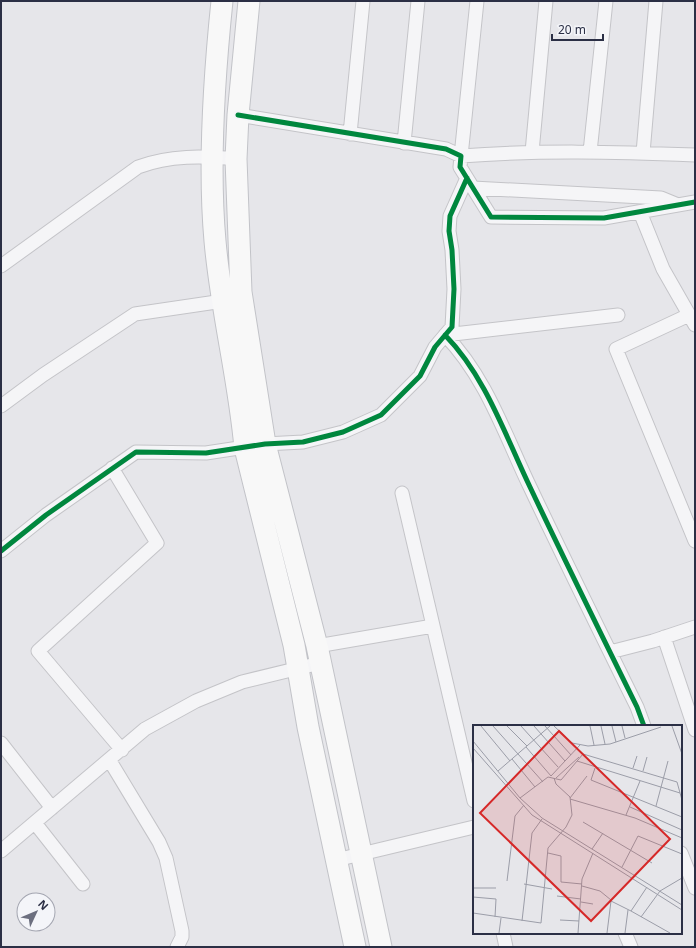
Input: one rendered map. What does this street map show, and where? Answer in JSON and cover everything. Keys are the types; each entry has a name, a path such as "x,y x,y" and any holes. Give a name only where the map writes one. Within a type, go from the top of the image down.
{"main road":[{"path":"222,1 212,157 214,240 222,301 242,418 245,448 294,645 297,670 355,947"},
{"path":"249,1 238,115 236,159 242,298 265,444 318,654 381,947"}],"street":[{"path":"350,134 363,1"},
{"path":"404,143 418,1"},
{"path":"478,1 460,167 491,218 604,218 695,202"},
{"path":"532,152 546,1"},
{"path":"590,152 606,1"},
{"path":"642,153 656,1"},
{"path":"238,115 446,149 461,156 532,152 695,155"},
{"path":"1,266 138,167 152,162 173,158 212,157 236,159"},
{"path":"470,183 660,198 678,205"},
{"path":"1,551 46,515 136,452 206,453 265,444 303,442 343,432 381,416 420,376 435,347 452,327 454,289 452,250 449,231 450,216 470,183"},
{"path":"640,212 664,269 692,320 616,349 695,541"},
{"path":"1,406 43,375 136,314 242,298"},
{"path":"445,335 618,315"},
{"path":"445,335 480,378 546,521 637,707 644,725"},
{"path":"112,468 157,543 38,652 122,750"},
{"path":"402,493 473,797"},
{"path":"1,851 110,761 145,729 196,701 242,682 297,670 318,654 433,626"},
{"path":"610,652 664,638 695,627"},
{"path":"664,638 695,730"},
{"path":"1,743 52,808"},
{"path":"110,761 159,842 166,858 182,931 182,937 177,947"},
{"path":"35,823 83,884"},
{"path":"336,860 473,827"},
{"path":"682,856 695,888"},
{"path":"503,934 506,947"},
{"path":"625,934 631,947"}],"cycle path":[{"path":"238,115 446,149 461,156 460,167 491,217 604,218 695,202"},
{"path":"1,551 46,515 136,452 206,453 265,444 303,442 343,432 381,415 420,376 435,347 452,327 454,289 452,250 449,231 450,216 467,178"},
{"path":"445,335 472,369 494,407 543,515 637,707 644,725"}]}
